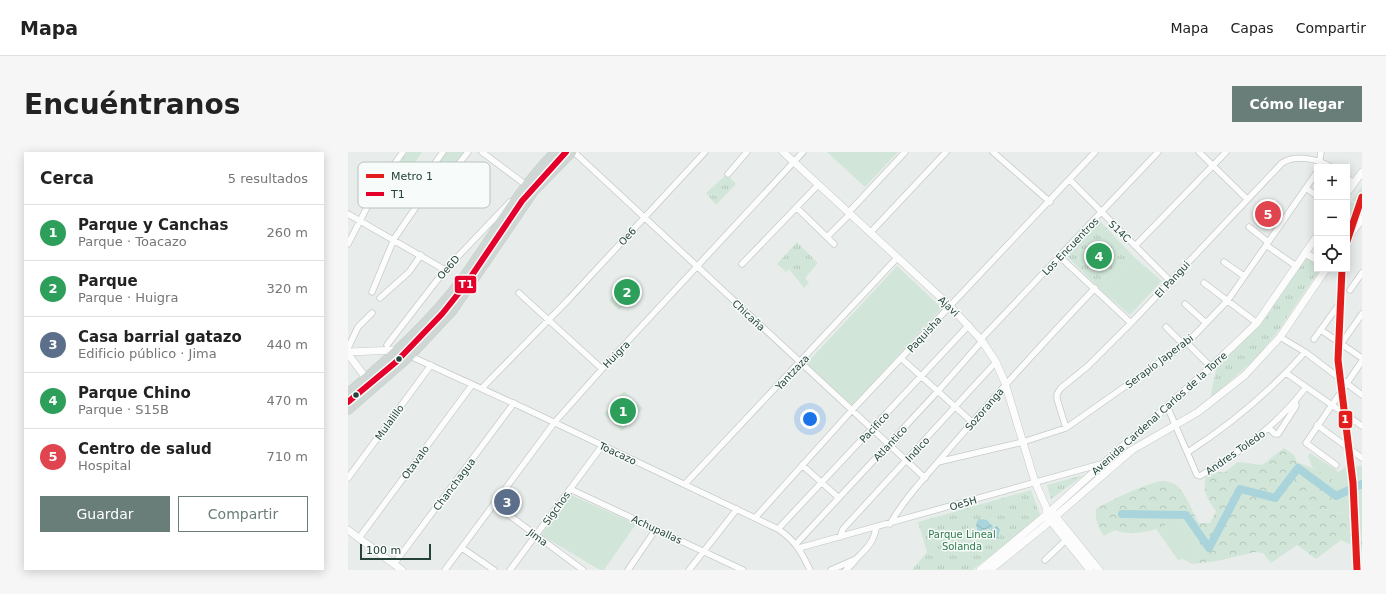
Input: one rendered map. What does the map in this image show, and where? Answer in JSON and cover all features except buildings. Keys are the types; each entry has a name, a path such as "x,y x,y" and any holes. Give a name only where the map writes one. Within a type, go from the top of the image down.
{"main road":[{"path":"348,393 397,350 439,306 462,279 525,184 555,152"},
{"path":"348,410 410,356 453,310 534,191 573,152"}],"street":[{"path":"396,162 403,152"},
{"path":"436,162 443,152"},
{"path":"460,162 468,152"},
{"path":"482,152 534,191"},
{"name":"Chicaña","path":"573,152 925,478"},
{"path":"728,174 747,152"},
{"name":"Ajavi","path":"783,152 950,306 969,325 981,340 996,362 1005,383 1035,482 1049,514 1066,540 1090,570"},
{"name":"Huigra","path":"445,570 554,423 602,368 698,267 803,152"},
{"path":"827,237 904,152"},
{"path":"870,233 946,152"},
{"path":"993,152 1050,202"},
{"name":"Paquisha","path":"755,518 852,410 1050,202 1095,152"},
{"name":"Los Encuentros","path":"981,340 1158,152"},
{"path":"1199,152 1247,199"},
{"path":"1136,246 1226,152"},
{"path":"1319,164 1321,152"},
{"name":"Oe6","path":"482,388 549,320 645,218 703,153"},
{"name":"El Pangui","path":"1066,428 1057,399 1058,392 1088,366 1131,323 1285,160 1320,160"},
{"path":"1320,160 1326,164"},
{"path":"1350,189 1362,172"},
{"name":"Serapio Japerabi","path":"938,462 1023,442 1066,428 1186,344 1228,300 1314,176"},
{"name":"S14C","path":"1070,180 1170,282"},
{"path":"1350,180 1354,183"},
{"path":"742,264 818,185"},
{"path":"1306,188 1314,194"},
{"name":"Oe6D","path":"387,345 445,270 499,212 516,197"},
{"path":"348,244 366,208"},
{"path":"372,292 394,239 415,208"},
{"path":"797,208 834,244"},
{"path":"348,214 394,239 445,270"},
{"path":"1349,236 1362,219"},
{"path":"1249,227 1296,266"},
{"name":"Avenida Cardenal Carlos de la Torre","path":"990,570 1102,464 1211,367 1257,323 1314,241"},
{"path":"1306,253 1314,258"},
{"path":"380,298 409,272 420,255"},
{"path":"1059,256 1131,323"},
{"name":"Yantzaza","path":"685,484 897,258"},
{"path":"1224,262 1244,276"},
{"name":"Avenida Cardenal Carlos de la Torre","path":"980,570 1132,450 1198,412 1231,387 1258,363 1280,337 1324,272"},
{"path":"1350,290 1361,275"},
{"path":"1204,284 1228,300 1257,323"},
{"name":"Sozoranga","path":"890,524 897,512 1005,383 1095,288"},
{"path":"519,293 602,368"},
{"path":"1314,339 1340,303"},
{"path":"1185,304 1206,323"},
{"path":"348,348 358,327 372,313"},
{"path":"1341,344 1362,314"},
{"name":"Pacifico","path":"778,529 969,325"},
{"path":"1166,327 1211,367"},
{"path":"1321,330 1362,358"},
{"path":"1280,337 1305,352 1362,395"},
{"name":"Atlantico","path":"798,546 839,498 938,391 981,340"},
{"path":"348,353 397,350 410,356"},
{"path":"1188,452 1223,429 1256,403 1286,374 1305,352"},
{"path":"348,353 366,378"},
{"name":"Toacazo","path":"410,356 514,403 778,529 798,546 810,570"},
{"path":"902,359 972,422"},
{"path":"1336,465 1306,443 1331,404 1362,361"},
{"name":"Indico","path":"840,537 843,529 996,362"},
{"name":"Mulalillo","path":"348,478 431,365"},
{"path":"1286,374 1362,426"},
{"name":"Otavalo","path":"359,538 472,385"},
{"name":"Andres Toledo","path":"1167,406 1197,475 1200,476 1229,459 1269,428 1296,402 1306,388"},
{"path":"1269,428 1275,434 1278,434 1296,406 1296,402"},
{"name":"Chanchagua","path":"394,564 514,403"},
{"path":"1317,425 1362,458"},
{"name":"Sigchos","path":"510,570 602,446"},
{"name":"Oe5H","path":"890,524 1102,464"},
{"path":"802,465 823,482 839,498"},
{"name":"Achupallas","path":"570,489 743,570"},
{"name":"Jima","path":"494,504 584,570"},
{"path":"689,570 737,509"},
{"name":"Ajavi","path":"1049,514 1099,570"},
{"path":"798,546 890,524"},
{"path":"846,570 852,566 856,559 870,545 876,528"},
{"path":"628,570 656,529"},
{"path":"348,530 402,570"},
{"path":"1045,560 1066,540"},
{"path":"462,548 494,570"},
{"path":"831,570 856,559"}],"green space":[{"path":"407,152 422,152 415,162 401,162"},
{"path":"445,152 466,152 459,162 438,161"},
{"path":"827,152 898,152 865,187"},
{"path":"727,174 736,184 716,205 706,193"},
{"path":"1362,186 1362,207 1352,200"},
{"path":"1351,201 1362,209 1362,211 1350,228"},
{"path":"1099,220 1134,257 1101,290 1065,254"},
{"path":"797,242 818,263 805,278 809,283 804,288 789,269 786,272 777,264"},
{"path":"1134,257 1162,281 1130,315 1101,290"},
{"path":"1307,257 1314,260 1314,272 1318,272 1278,331 1257,357 1210,399 1216,370 1220,364 1264,320"},
{"path":"897,266 942,308 852,405 806,364"},
{"path":"630,277 641,288 619,310 609,300"},
{"path":"624,391 643,408 622,431 604,414"},
{"path":"1284,448 1294,455 1297,462 1317,470 1336,483 1341,497 1336,509 1319,510 1318,513 1348,512 1348,526 1362,527 1362,550 1341,540 1316,559 1297,545 1271,563 1263,553 1255,552 1217,561 1192,564 1200,547 1195,534 1180,518 1156,529 1141,532 1124,533 1115,530 1104,536 1100,530 1096,516 1096,509 1129,492 1162,481 1174,484 1181,490 1199,523 1210,523 1216,511 1206,495 1206,477 1218,472 1225,472 1238,462 1262,465"},
{"path":"1310,453 1339,472 1345,467 1362,466 1362,527 1348,526 1348,512 1318,514 1319,510 1327,510 1330,478 1312,467 1308,456"},
{"path":"1084,475 1051,499 1047,485"},
{"name":"Parque Lineal Solanda","path":"1031,490 1041,518 972,570 912,570 927,552 918,522"},
{"path":"571,495 636,524 604,570 600,570 541,535"},
{"path":"1180,518 1195,534 1200,547 1192,564 1183,559 1178,560 1156,529 1167,522"}],"water":[{"name":"Parque Lineal Solanda","path":"978,519 987,520 993,527 978,532 976,525"},
{"path":"997,526 1000,530 998,538 991,540 983,534"}],"waterway":[{"path":"1122,514 1186,515 1209,548 1240,489 1275,498 1298,468 1336,496 1362,484"}],"metro line":[{"name":"1","path":"1349,236 1362,197"},
{"name":"1","path":"1342,272 1338,360 1353,483 1357,570"}],"transit line":[{"name":"T1","path":"348,402 396,362 442,314 466,284 522,201 566,152"}],"place":[{"name":"Centro de salud","path":"1268,214"},
{"name":"Parque Chino","path":"1099,256"},
{"name":"Parque","path":"627,292"},
{"name":"Parque y Canchas","path":"623,411"},
{"name":"Casa barrial gatazo","path":"507,502"}]}
